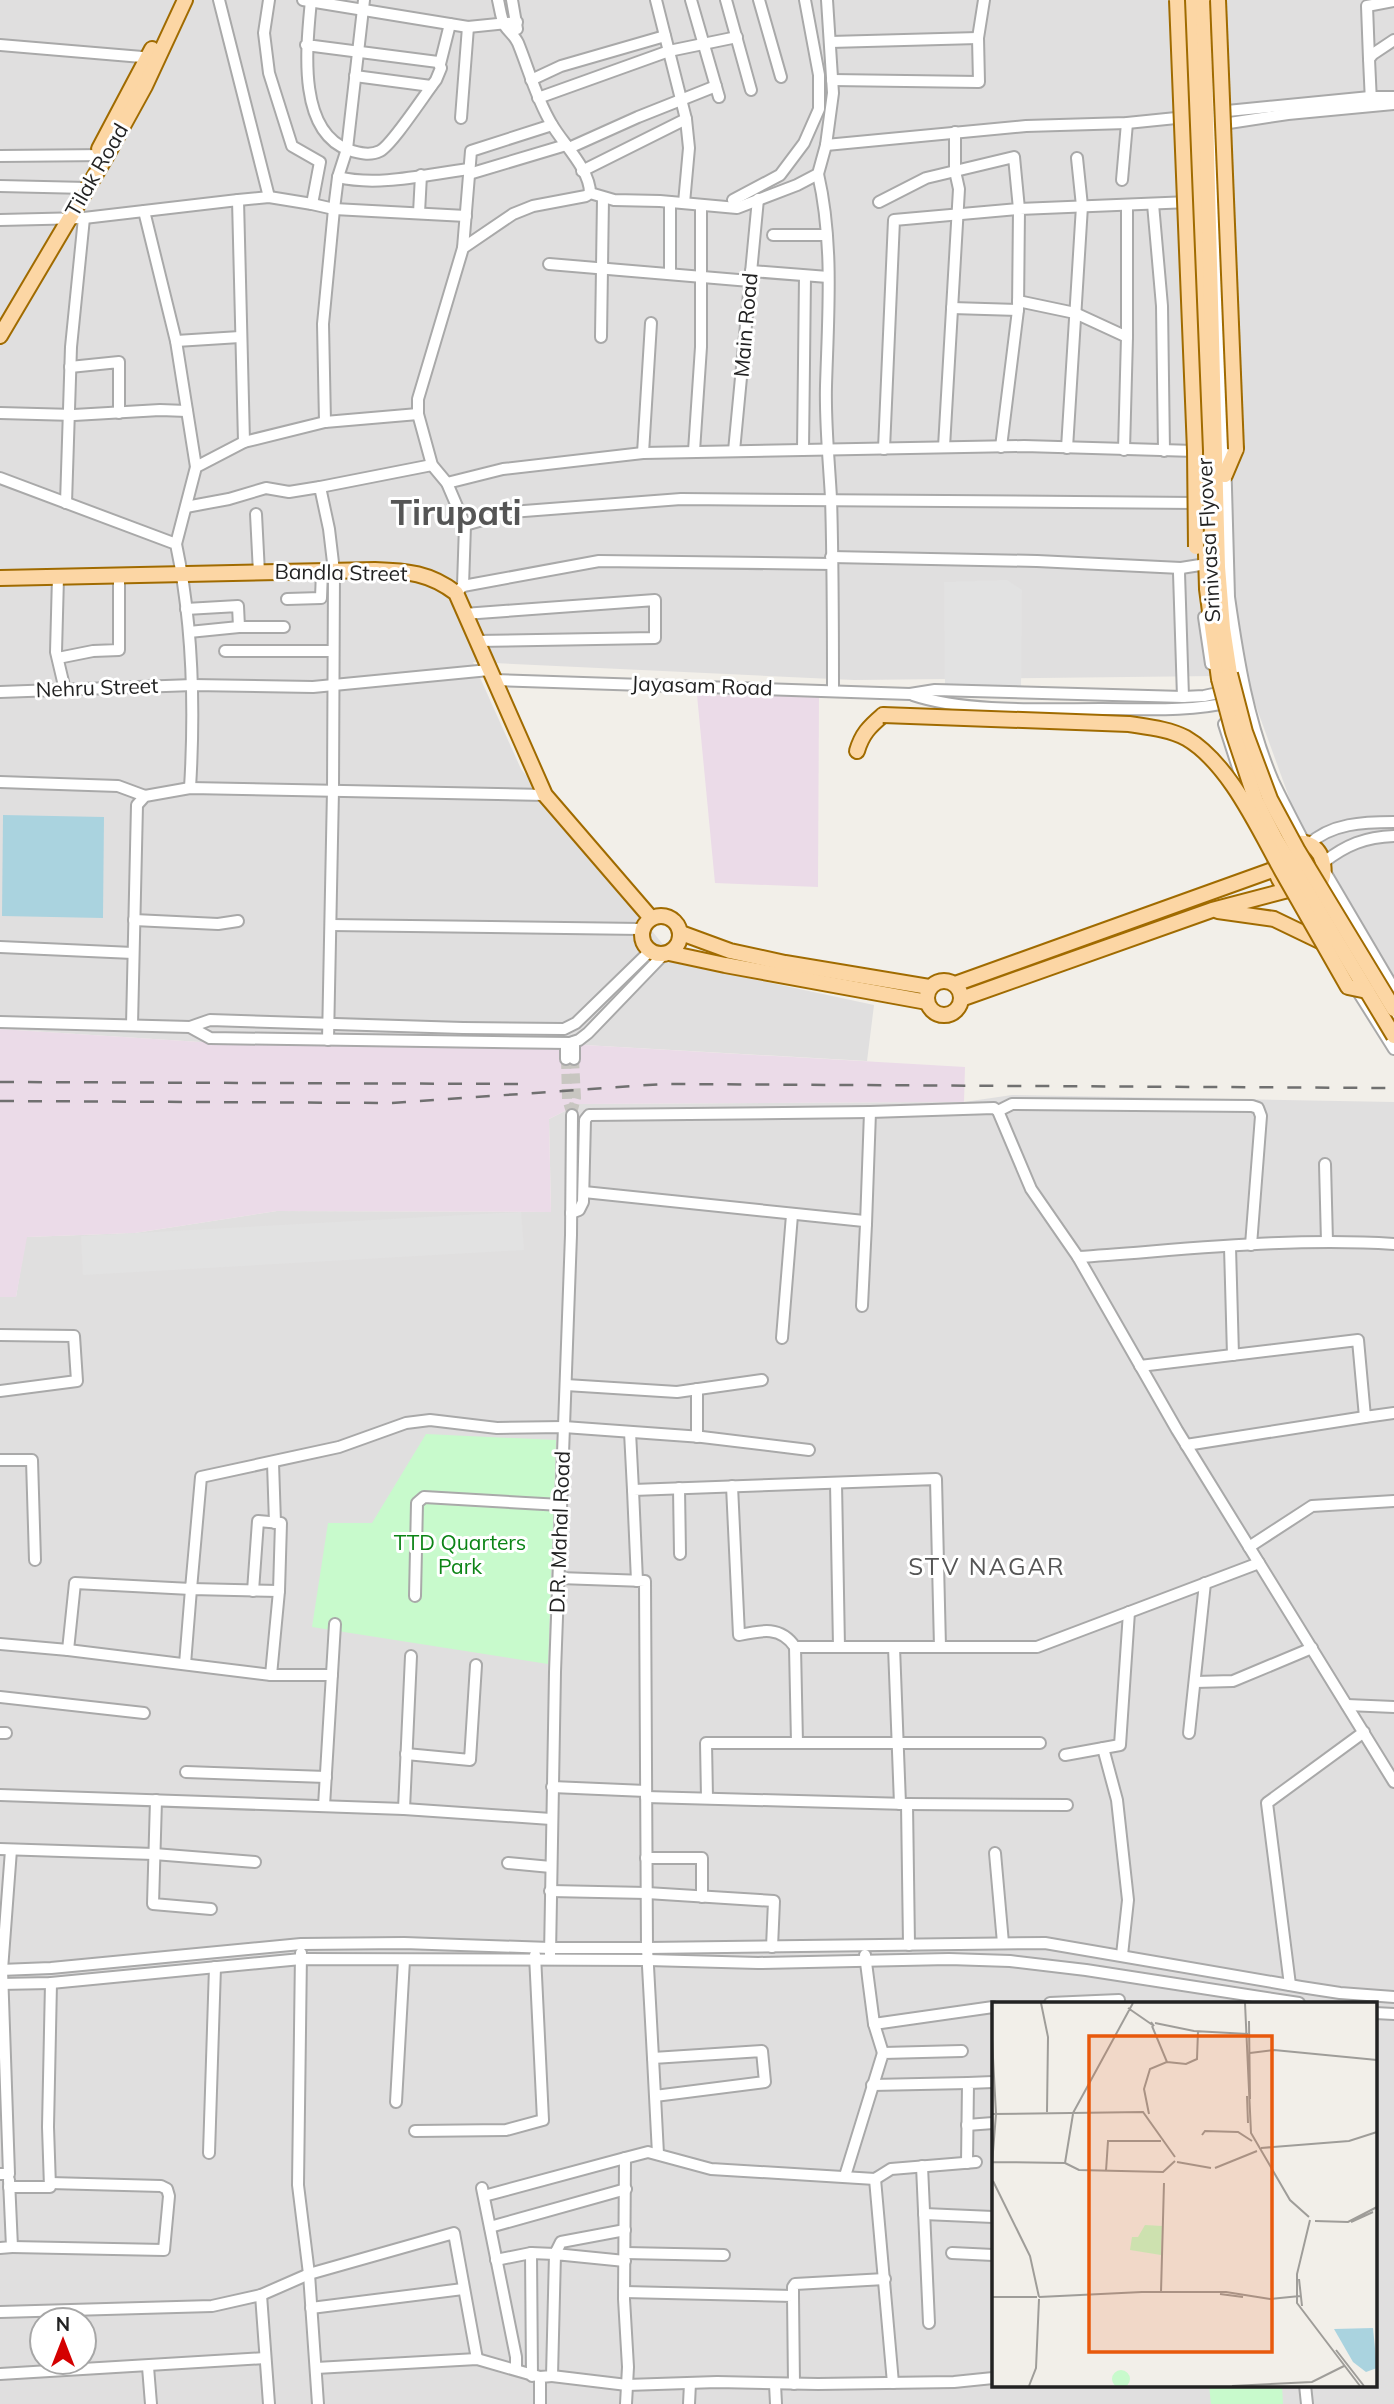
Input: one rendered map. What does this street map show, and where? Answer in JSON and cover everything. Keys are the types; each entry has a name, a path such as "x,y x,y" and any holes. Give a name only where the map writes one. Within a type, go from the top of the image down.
{"main road":[{"name":"Tilak Road","path":"153,58 175,0"},
{"name":"Tilak Road","path":"0,324 102,155 186,0"},
{"path":"1177,0 1199,556"},
{"name":"Srinivasa Flyover","path":"1190,0 1207,589 1219,680 1256,802 1367,991 1393,1043"},
{"name":"Srinivasa Flyover","path":"1203,0 1218,567 1230,674 1245,732 1270,799 1298,851 1394,1009"},
{"path":"1216,0 1236,449 1226,475"},
{"name":"Tilak Road","path":"0,335 63,219"},
{"name":"Bandla Street","path":"0,578 409,571 459,589"},
{"path":"459,589 464,614 545,794 647,923"},
{"path":"857,751 867,728 883,715 1129,724 1163,730 1185,738 1223,772 1254,821 1348,987 1367,991"},
{"path":"928,995 941,981 954,984 1275,865 1284,849 1293,844 1307,844 1315,848 1324,866 1318,885 1304,892 1292,891 1212,910 961,999"},
{"path":"1275,865 1279,883 1292,891"},
{"path":"1212,910 1274,919 1329,945"},
{"path":"661,952 679,942 681,933 670,917 660,915 647,923 643,943 661,952 725,965 928,995"},
{"path":"681,933 730,951 928,995"},
{"path":"928,995 935,1013 948,1015 958,1007 961,999 960,991 954,984"}],"street":[{"path":"219,0 269,197"},
{"path":"269,0 264,33 273,85 292,146 320,162 312,204"},
{"path":"450,24 436,80 385,148 368,155 347,149 330,139 321,126 308,88 308,0 363,4 468,27 517,22"},
{"path":"498,0 504,24 516,39 538,98 582,171 590,186 590,193"},
{"path":"512,0 517,22 516,39"},
{"path":"656,0 686,119 690,148 684,203"},
{"path":"338,177 354,181 375,181 469,172 568,146 682,99 718,92 691,0"},
{"path":"726,0 751,90"},
{"path":"759,0 782,77"},
{"path":"733,200 780,175 804,143 819,109 819,75 805,0"},
{"path":"827,0 832,93 826,145 818,174 825,204 828,277 826,387 834,591 833,690"},
{"path":"832,80 979,82 978,38 984,0"},
{"path":"1184,0 1192,202 1199,556 1206,642 1230,748 1250,806 1275,865"},
{"path":"1216,0 1214,126 1229,597 1246,698 1273,781 1307,844 1330,830 1351,825 1394,822"},
{"path":"1371,101 1366,3 1394,1"},
{"path":"325,422 323,324 334,208 338,177 347,149 363,4"},
{"path":"461,118 468,27"},
{"path":"531,80 561,66 665,36"},
{"path":"538,98 669,51 737,37"},
{"path":"830,42 978,38"},
{"path":"1369,60 1373,54 1394,40"},
{"path":"0,45 153,58"},
{"path":"306,45 440,64"},
{"path":"355,76 431,86"},
{"path":"1214,126 1394,97"},
{"path":"1214,113 1371,101 1394,104"},
{"path":"826,145 1026,126 1127,123 1189,117"},
{"path":"582,171 686,119"},
{"path":"1122,180 1127,123"},
{"path":"552,125 471,152 463,248 418,399 418,414 432,465 447,483 465,525 459,589 599,561 1037,561 1181,569"},
{"path":"944,447 959,189 955,171 955,132"},
{"path":"0,156 102,155"},
{"path":"879,202 926,178 1014,157 1020,208 1018,305 1001,446"},
{"path":"1067,448 1082,206 1077,158"},
{"path":"590,193 603,198 737,208 818,174"},
{"path":"419,213 421,175"},
{"path":"0,186 82,188"},
{"path":"463,248 513,214 533,206 590,193"},
{"path":"0,220 84,218 269,197 334,208 466,216"},
{"path":"601,337 603,198"},
{"name":"Main Road","path":"734,451 758,199"},
{"path":"238,200 244,442"},
{"path":"670,202 670,274"},
{"path":"884,449 894,219 1020,208 1192,202"},
{"path":"1153,204 1162,306 1164,451"},
{"path":"695,451 701,347 701,205"},
{"path":"1124,450 1127,205"},
{"path":"144,211 176,341 197,467 176,544 183,573 194,685 190,788"},
{"path":"66,503 70,367 84,218"},
{"path":"773,235 826,235"},
{"path":"549,264 701,277 828,277"},
{"path":"803,450 805,276"},
{"path":"952,308 1018,305 1075,313 1127,337"},
{"path":"643,453 651,323"},
{"path":"176,341 240,337"},
{"path":"70,367 119,362 119,413"},
{"path":"0,413 68,415 187,411"},
{"path":"197,467 244,442 325,422 418,414"},
{"path":"447,483 503,469 643,453 1001,446 1195,451"},
{"path":"186,507 229,499 266,488 289,492 432,465"},
{"path":"0,478 176,544"},
{"path":"320,487 329,529 328,571 333,651 328,1040"},
{"path":"465,525 511,512 681,499 1196,503"},
{"path":"256,514 259,573"},
{"path":"1183,697 1179,573 1199,556"},
{"path":"287,599 321,598 328,571"},
{"path":"58,658 119,650 119,576"},
{"path":"58,577 58,658 65,690"},
{"path":"464,614 655,600 655,638 476,641"},
{"path":"186,609 238,606 239,628"},
{"path":"189,632 284,627"},
{"path":"225,651 333,651"},
{"name":"Jayasam Road","path":"333,685 491,675 911,694 935,690 1218,700 1246,698"},
{"name":"Nehru Street","path":"0,692 194,685 333,685"},
{"name":"Jayasam Road","path":"911,694 935,702 1022,709 1188,708 1218,700 1244,687"},
{"path":"0,782 118,786 145,796 190,788 545,794"},
{"path":"132,1025 136,805 145,796"},
{"path":"1394,836 1376,836 1343,847 1324,866 1394,989"},
{"path":"1292,891 1393,1043"},
{"path":"134,920 218,924 238,921"},
{"path":"331,925 647,923"},
{"path":"0,947 133,953"},
{"path":"0,1022 190,1027 210,1020 463,1028 568,1028 661,952"},
{"path":"190,1027 210,1038 570,1043 588,1033 611,1010 661,952"},
{"path":"570,1043 570,1059"},
{"path":"998,1111 1012,1104 1258,1108 1261,1116 1251,1245"},
{"path":"571,1213 579,1210 584,1192 585,1120 589,1115 870,1112 990,1107 998,1111 1031,1189 1078,1256 1186,1445 1346,1705 1389,1765 1394,1782"},
{"path":"862,1306 870,1112"},
{"name":"D.R. Mahal Road","path":"551,1961 551,1819 572,1115"},
{"path":"1325,1164 1327,1242"},
{"path":"584,1192 861,1221 866,1224"},
{"path":"782,1338 792,1215"},
{"path":"1078,1256 1327,1242 1394,1244"},
{"path":"1230,1247 1233,1355"},
{"path":"0,1335 75,1336 78,1381 0,1391"},
{"path":"1140,1366 1358,1340 1365,1418"},
{"path":"566,1385 677,1392 762,1380"},
{"path":"697,1389 697,1437"},
{"path":"1186,1445 1394,1413"},
{"path":"185,1664 201,1477 339,1447 406,1423 430,1420 509,1429 564,1427 697,1437 809,1450"},
{"path":"630,1432 638,1581"},
{"path":"0,1460 33,1460 35,1560"},
{"path":"273,1463 275,1523"},
{"path":"633,1490 936,1479 940,1647"},
{"path":"836,1483 839,1647"},
{"path":"732,1486 739,1635 757,1631 777,1632 787,1636 795,1647 797,1743"},
{"path":"680,1488 680,1554"},
{"path":"415,1596 416,1503 419,1499 561,1505"},
{"path":"1249,1547 1311,1506 1394,1501"},
{"path":"253,1591 258,1521 281,1523 279,1591 271,1675"},
{"path":"795,1647 1037,1647 1259,1563"},
{"path":"559,1578 645,1581 647,1954 658,2154"},
{"path":"68,1650 75,1583 191,1590 279,1591"},
{"path":"1189,1732 1205,1583"},
{"path":"1065,1755 1120,1745 1129,1612"},
{"path":"324,1806 335,1624"},
{"path":"0,1644 271,1675 332,1675"},
{"path":"894,1647 896,1743 904,1804 909,1945"},
{"path":"1195,1682 1233,1681 1312,1648"},
{"path":"404,1808 411,1656"},
{"path":"406,1754 470,1760 476,1665"},
{"path":"0,1697 144,1713"},
{"path":"1346,1705 1394,1707"},
{"path":"1299,2002 1268,1803 1364,1732"},
{"path":"707,1798 706,1743 1040,1743"},
{"path":"1103,1748 1117,1800 1128,1900 1122,1955"},
{"path":"186,1772 326,1777"},
{"path":"552,1787 707,1798 904,1804 1067,1805"},
{"path":"0,1795 404,1808 551,1819"},
{"path":"156,1800 153,1904 211,1909"},
{"path":"50,2183 161,2186 167,2189 169,2196 164,2250 6,2248 9,2187 4,2174 1,1970 6,1849 154,1854 255,1861"},
{"path":"995,1853 1003,1943"},
{"path":"646,1858 702,1858 702,1897"},
{"path":"508,1863 551,1867"},
{"path":"550,1891 774,1901 772,1947"},
{"path":"1,1984 51,1983 301,1959 551,1961 772,1947 1045,1942 1340,1993 1394,1997"},
{"path":"1,1970 51,1968 301,1944 404,1943 550,1948 758,1963 949,1959 1010,1961 1150,1979 1293,2002"},
{"path":"301,1944 298,2185 309,2273 318,2404"},
{"path":"845,2176 883,2053 874,2024 864,1945"},
{"path":"415,2131 506,2130 543,2120 535,1948"},
{"path":"396,2102 404,1961"},
{"path":"209,2153 215,1967"},
{"path":"9,2187 50,2187 48,2127 51,1983"},
{"path":"1073,2002 1119,2000"},
{"path":"874,2024 992,2007"},
{"path":"1376,2013 1394,2014"},
{"path":"653,2058 762,2051 765,2081 655,2096"},
{"path":"883,2053 962,2051"},
{"path":"872,2085 992,2082"},
{"path":"516,2368 483,2192 648,2152 711,2169 875,2179 891,2169 971,2162 967,2125 968,2083"},
{"path":"967,2125 992,2123"},
{"path":"625,2158 624,2292 628,2367 625,2404"},
{"path":"922,2166 929,2323"},
{"path":"875,2179 892,2382"},
{"path":"490,2227 626,2189"},
{"path":"924,2214 992,2217"},
{"path":"552,2376 555,2254 561,2242 625,2230"},
{"path":"0,2312 212,2306 261,2295 309,2273 454,2234 477,2358"},
{"path":"496,2260 531,2253 625,2257 724,2255"},
{"path":"531,2253 536,2376 540,2404"},
{"path":"952,2253 992,2255"},
{"path":"794,2384 795,2284 885,2278"},
{"path":"311,2308 463,2289"},
{"path":"624,2292 793,2295"},
{"path":"261,2295 269,2404"},
{"path":"0,2374 265,2358"},
{"path":"316,2368 477,2358 536,2376 627,2385 954,2382 992,2378"},
{"path":"148,2367 151,2404"},
{"path":"689,2404 690,2383"},
{"path":"775,2384 776,2404"},
{"path":"1305,2386 1307,2404"}],"shaded area":[{"path":"0,0 1178,0 1198,559 1207,643 1217,676 854,680 473,662 521,769 678,963 874,1005 867,1061 584,1045 200,1042 0,1029"},
{"path":"1215,0 1394,0 1394,980 1297,819 1245,676 1229,561"},
{"path":"1007,580 1022,590 1021,689 945,688 944,582"},
{"path":"697,695 819,696 818,887 715,883"},
{"path":"0,1029 200,1042 584,1045 965,1067 964,1102 579,1104 549,1119 551,1212 277,1211 135,1233 27,1237 16,1297 0,1297"},
{"path":"1012,1095 1394,1102 1394,2404 0,2404 0,1297 16,1297 26,1237 135,1233 277,1211 551,1212 549,1119 579,1104 964,1102"},
{"path":"521,1212 524,1250 83,1275 81,1236"}],"green space":[{"name":"TTD Quarters Park","path":"426,1434 556,1440 548,1664 312,1627 328,1523 372,1523"},
{"path":"1209,2386 1282,2386 1283,2404 1211,2404"}],"water":[{"path":"3,815 104,817 103,918 2,916"}],"tunnel":[{"path":"566,1059 567,1099 572,1115"},
{"path":"572,1113 576,1098 574,1059"}],"railway":[{"path":"0,1082 525,1084"},
{"path":"0,1101 391,1103 663,1084 1394,1088"}],"district":[{"name":"Tirupati","path":"456,513"},
{"name":"STV NAGAR","path":"987,1567"}]}
